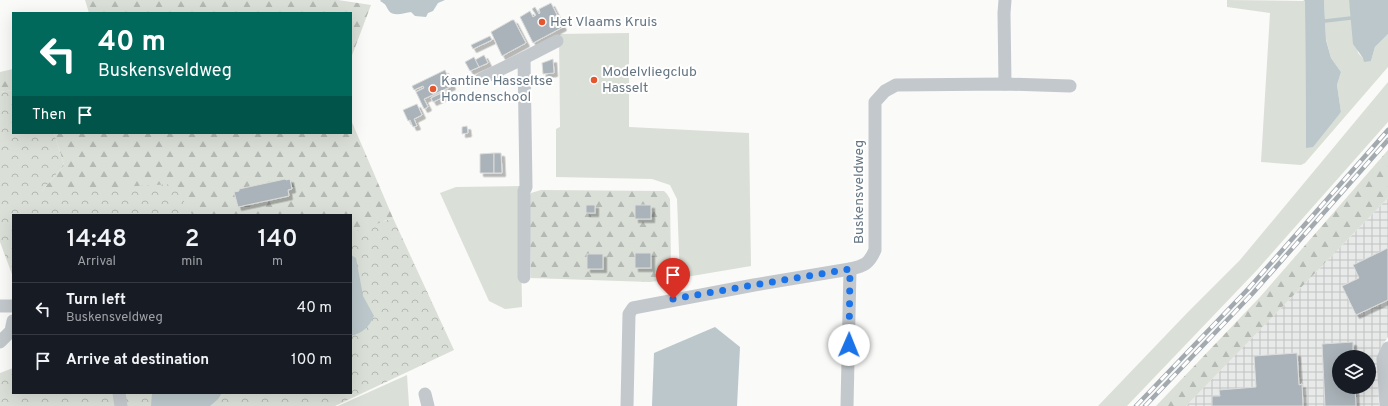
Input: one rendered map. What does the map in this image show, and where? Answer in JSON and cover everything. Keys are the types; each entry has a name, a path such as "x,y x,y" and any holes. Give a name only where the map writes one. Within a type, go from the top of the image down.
{"street":[{"path":"1005,0 1005,84"},
{"path":"481,79 557,41"},
{"path":"524,58 524,277"},
{"name":"Buskensveldweg","path":"627,406 628,314 633,308 754,285 850,269 863,266 872,258 875,250 875,102 885,91 896,85 1005,84 1070,86"},
{"path":"847,406 850,269"},
{"path":"0,306 12,306"},
{"path":"0,342 11,331 12,326"},
{"path":"1386,406 1383,359 1388,348"},
{"path":"119,394 122,406"}],"shaded area":[{"path":"445,0 438,3 433,11 428,13 426,17 415,16 411,12 393,14 389,11 385,4 380,1"},
{"path":"1303,0 1324,0 1326,40 1331,58 1341,72 1337,85 1341,112 1313,147 1306,148 1305,1"},
{"path":"1349,0 1388,0 1388,34 1375,47 1371,61 1364,62 1363,58 1353,44"},
{"path":"1388,198 1388,337 1381,347 1378,367 1379,406 1186,406"},
{"path":"352,256 356,258 363,296 374,316 370,324 359,333 352,336"},
{"path":"715,327 740,347 737,406 652,406 654,353"},
{"path":"152,394 221,394 210,406 151,406"}],"green space":[{"path":"85,0 338,0 371,5 352,55 352,12 89,12"},
{"path":"1227,0 1305,1 1306,147 1341,112 1337,85 1341,72 1331,58 1326,39 1324,0 1349,0 1358,53 1363,58 1371,61 1375,47 1388,34 1388,67 1305,163 1301,165 1261,162 1270,13 1227,7"},
{"path":"629,33 629,127 749,133 751,266 680,278 677,199 670,185 652,179 556,177 556,129 560,127 559,34"},
{"path":"12,69 12,90 0,92 0,72"},
{"path":"1388,82 1388,122 1257,270 1127,406 1098,406 1240,260"},
{"path":"12,90 12,134 54,134 64,165 42,191 174,184 191,214 12,214 12,274 0,242 0,92"},
{"path":"352,122 393,218 384,221 352,244 352,214 192,214 42,191 64,165 54,134 352,134"},
{"path":"1388,150 1388,198 1186,406 1156,406 1260,297"},
{"path":"520,186 522,307 505,309 489,301 440,193 456,187"},
{"path":"541,190 664,191 670,199 671,271 662,280 650,282 531,278 529,198 531,193"},
{"path":"393,218 454,350 335,406 0,406 0,373 12,368 12,394 352,394 352,233"},
{"path":"407,375 409,406 338,406"}],"building":[{"name":"Het Vlaams Kruis","path":"551,3 563,27 533,43 520,17 530,11 533,17 536,15 532,9 535,7 539,14 539,9"},
{"path":"514,20 526,43 502,56 491,32"},
{"path":"490,36 492,40 473,49 471,45"},
{"path":"484,55 488,63 479,67 475,60"},
{"path":"474,57 479,67 470,71 465,62"},
{"path":"553,59 554,73 543,74 542,63"},
{"name":"Kantine Hasseltse Hondenschool","path":"445,70 452,86 424,99 428,107 424,109 416,92 424,88 423,86 414,90 412,86"},
{"path":"448,90 450,94 433,102 431,98"},
{"path":"417,104 422,115 414,119 417,126 413,127 410,120 408,121 403,110"},
{"path":"467,126 468,133 462,134 462,127"},
{"path":"494,153 494,173 480,173 480,154"},
{"path":"494,153 501,153 502,173 494,173"},
{"path":"290,179 292,189 288,190 289,196 238,207 234,192 239,191 239,189"},
{"path":"586,205 595,205 595,213 586,213"},
{"path":"635,205 651,205 651,219 635,219"},
{"path":"1388,248 1388,300 1356,315 1342,286 1359,278 1353,265"},
{"path":"635,253 651,253 651,268 635,268"},
{"path":"587,254 603,254 603,269 587,269"},
{"path":"1353,342 1353,350 1332,350 1332,394 1355,394 1356,406 1325,406 1322,344"},
{"path":"1297,353 1299,385 1302,384 1303,406 1212,406 1212,396 1220,396 1219,390 1256,387 1254,356"}],"waterway":[{"path":"1325,21 1351,18"}],"railway":[{"path":"1136,406 1249,288 1388,130"},
{"path":"1145,406 1253,293 1388,140"}],"place":[{"name":"Het Vlaams Kruis","path":"542,22"},
{"name":"Modelvliegclub Hasselt","path":"594,80"},
{"name":"Kantine Hasseltse Hondenschool","path":"433,89"}],"route":[{"path":"673,299 850,269 849,345"}]}
